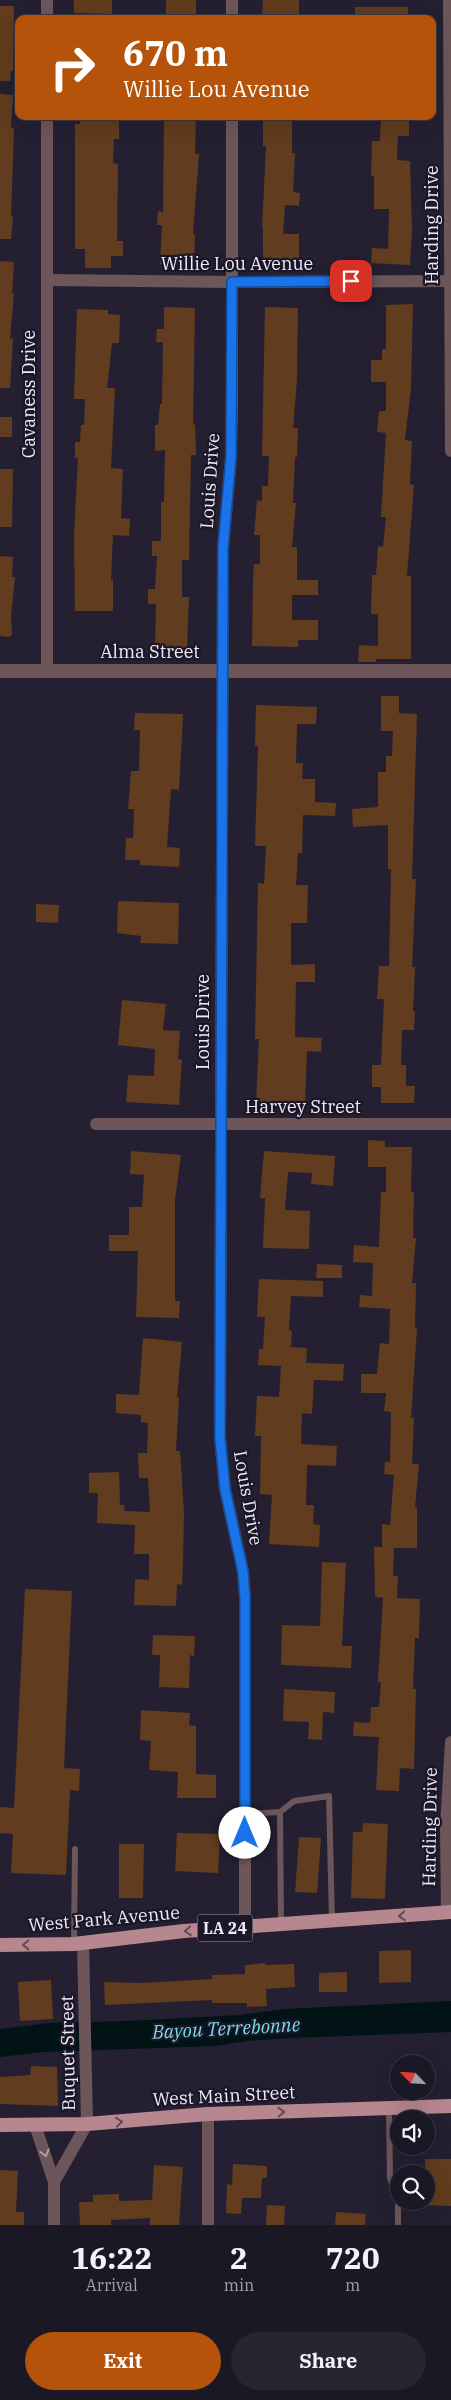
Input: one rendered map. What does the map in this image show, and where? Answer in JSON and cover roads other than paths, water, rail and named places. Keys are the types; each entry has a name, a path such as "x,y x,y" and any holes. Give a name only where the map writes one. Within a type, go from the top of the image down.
{"main road":[{"name":"West Park Avenue","path":"0,1945 78,1943 184,1931 449,1913"},
{"name":"West Main Street","path":"0,2125 87,2124 208,2114 451,2106"}],"street":[{"path":"47,0 47,15"},
{"path":"232,0 232,15"},
{"name":"Harding Drive","path":"449,0 451,450"},
{"name":"Cavaness Drive","path":"47,120 50,280 47,671"},
{"name":"Louis Drive","path":"232,120 232,414 223,548 220,1438 225,1489 243,1572 245,1598 245,1927"},
{"name":"Willie Lou Avenue","path":"50,280 232,282 451,281"},
{"name":"Alma Street","path":"0,671 451,671"},
{"name":"Harvey Street","path":"96,1124 451,1124"},
{"name":"Harding Drive","path":"449,1913 446,1827 451,1742"},
{"name":"Buquet Street","path":"54,2182 87,2124 85,2009 78,1943"},
{"path":"208,2114 208,2225"},
{"name":"Buquet Street","path":"35,2125 54,2182 54,2225"}],"lane":[{"path":"245,1814 280,1812 294,1801 329,1796 332,1921"},
{"path":"280,1812 281,1924"},
{"path":"75,1849 78,1943"},
{"path":"389,2108 390,2178 398,2202 398,2225"}],"water":[{"name":"Bayou Terrebonne","path":"451,2001 451,2032 292,2038 248,2041 214,2046 43,2052 0,2057 0,2029 49,2023 240,2015 284,2009"}]}
